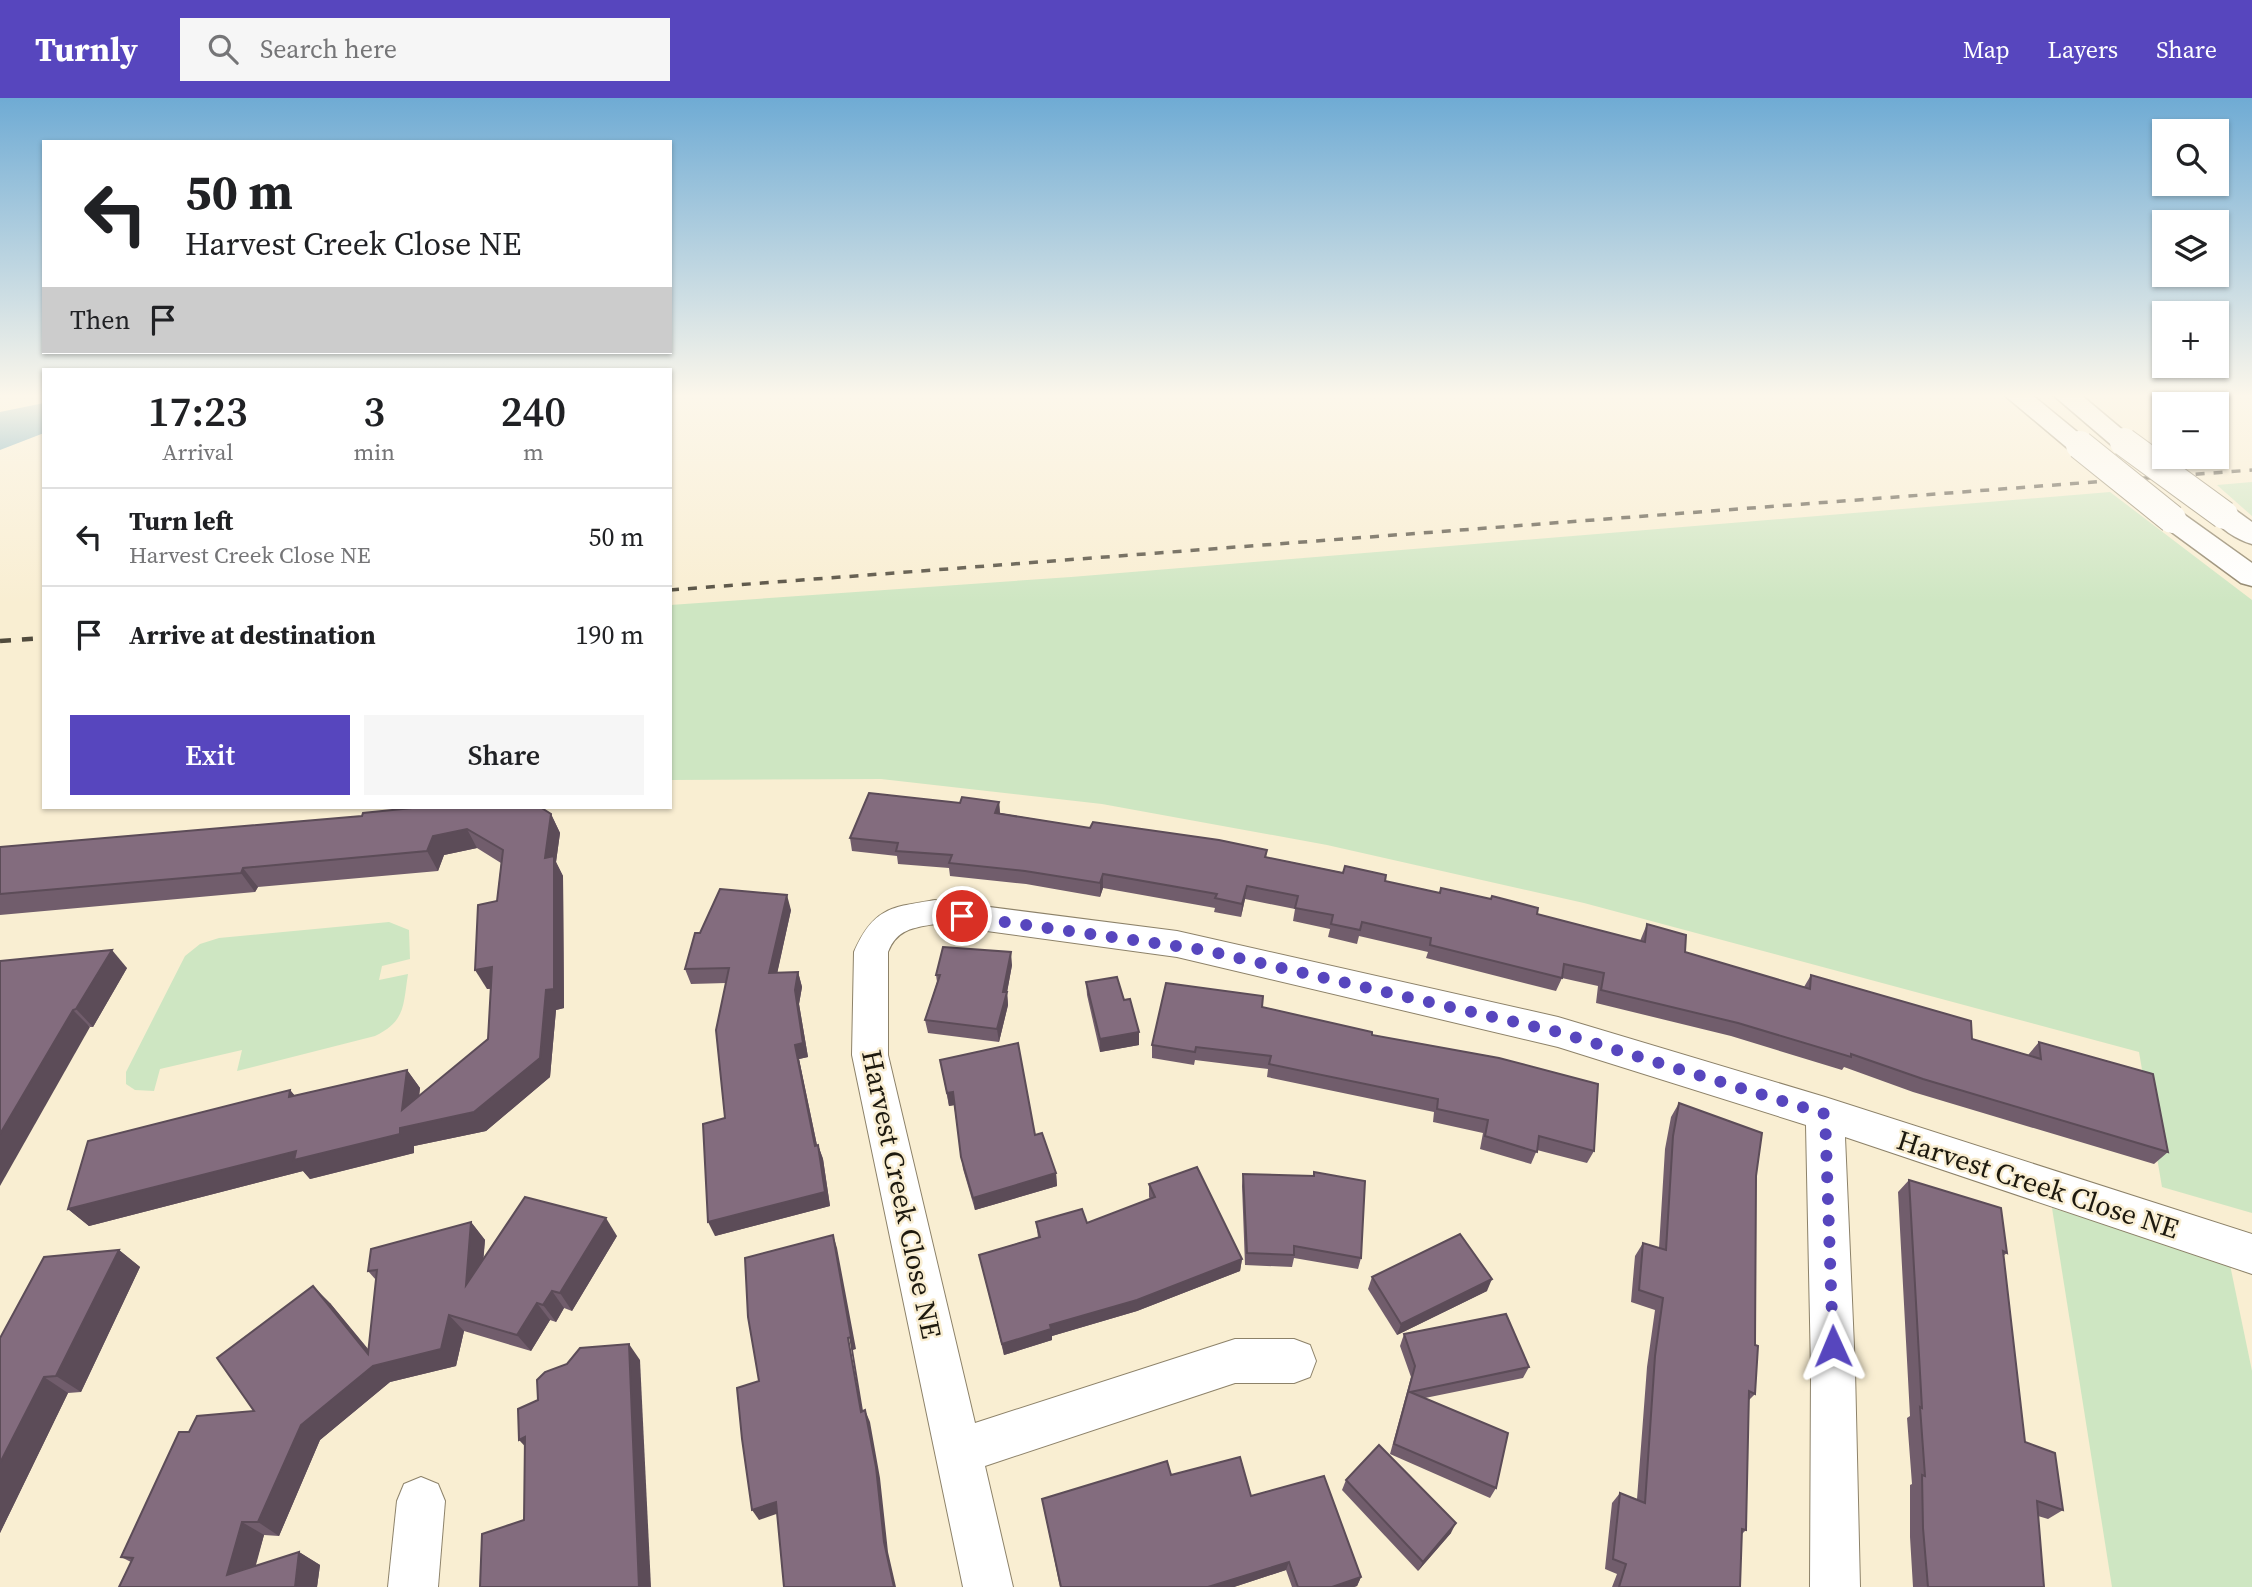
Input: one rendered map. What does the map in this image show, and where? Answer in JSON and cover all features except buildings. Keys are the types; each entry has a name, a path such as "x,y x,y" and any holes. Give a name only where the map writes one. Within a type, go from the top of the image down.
{"main road":[{"path":"2103,463 2172,519 2252,577"},
{"path":"2153,463 2252,535"}],"street":[{"name":"Harvest Creek Close NE","path":"988,1587 870,1055 871,952 884,928 898,918 935,912 1177,944 1558,1032 1825,1114 2252,1254"},
{"path":"1825,1114 1832,1318 1835,1587"},
{"path":"956,1452 1235,1361 1294,1362"},
{"path":"413,1587 421,1501"}],"green space":[{"path":"2252,482 2252,516 2217,485"},
{"path":"2110,492 2252,600 2252,1213 2162,1187 2139,1052 1584,903 1327,845 1102,804 881,779 672,780 672,605 1071,577"},
{"path":"389,922 409,930 410,959 382,966 379,980 408,974 401,1011 393,1024 385,1030 375,1036 237,1071 242,1050 160,1069 154,1091 135,1090 126,1084 126,1072 185,956 200,944 219,938"},
{"path":"2052,1208 2229,1260 2252,1371 2252,1587 2112,1587"}],"railway":[{"path":"672,590 2252,470"},
{"path":"0,641 42,638"}],"route":[{"path":"962,916 1177,944 1204,950 1558,1032 1825,1114 1833,1346"}]}
